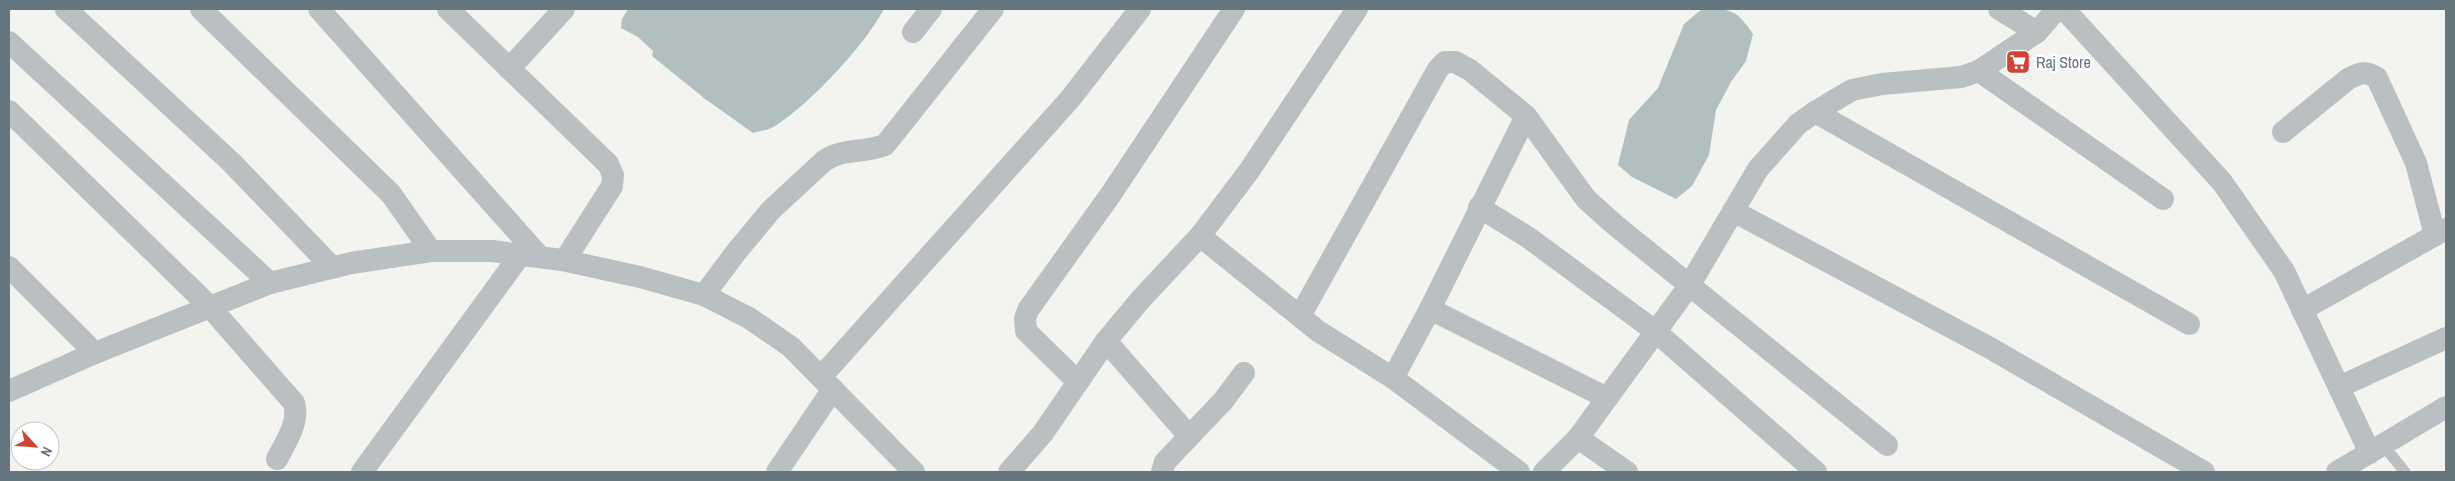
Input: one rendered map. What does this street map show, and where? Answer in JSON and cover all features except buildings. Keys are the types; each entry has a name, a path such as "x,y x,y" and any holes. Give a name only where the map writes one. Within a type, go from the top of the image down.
{"street":[{"path":"66,9 231,162 333,268"},
{"path":"201,9 391,194 431,252"},
{"path":"318,9 530,256"},
{"path":"448,9 608,164 613,176 612,186 565,260"},
{"path":"509,69 564,9"},
{"path":"913,32 931,9"},
{"path":"704,295 736,250 772,210 824,161 833,155 876,149 885,145 993,9"},
{"path":"1078,382 1026,331 1025,319 1028,310 1111,194 1234,9"},
{"path":"1009,472 1042,433 1106,341 1141,299 1200,236 1249,171 1357,9"},
{"path":"1999,9 2037,32"},
{"path":"1544,472 1578,438 1689,286 1758,169 1798,124 1852,90 1882,84 1960,77 1979,71 2037,32 2057,9"},
{"path":"2064,9 2222,182 2284,271 2339,387 2377,449"},
{"path":"778,472 827,383 1070,98 1132,12"},
{"path":"9,42 270,283"},
{"path":"1300,316 1438,69 1445,62 1455,62 1470,70 1526,116 1586,199 1689,286 1887,445"},
{"path":"1979,71 2163,199"},
{"path":"2283,132 2348,79 2361,72 2370,73 2377,78 2416,163 2441,232 2302,310"},
{"path":"9,110 210,307 294,403 297,412 294,423 277,459"},
{"path":"1815,112 2189,324"},
{"path":"1393,378 1430,309 1479,206 1526,116"},
{"path":"1479,206 1529,238 1655,331 1816,472"},
{"path":"1733,211 1990,348 2204,472"},
{"path":"1200,236 1318,331 1393,378 1519,472"},
{"path":"9,391 95,353 270,283 333,268 431,252 492,250 565,260 640,277 704,295 749,318 791,347 914,472"},
{"path":"362,472 530,256"},
{"path":"9,267 95,353"},
{"path":"1430,309 1607,398"},
{"path":"2339,387 2446,338"},
{"path":"1106,341 1189,436"},
{"path":"1162,472 1165,462 1223,400 1244,373"},
{"path":"2337,472 2446,407"},
{"path":"1578,438 1627,472"}],"lane":[{"path":"2377,449 2405,472"}],"shaded area":[{"path":"628,9 884,9 864,40 820,89 775,126 753,133 704,98 652,56 653,51 638,37 621,28 622,19"},
{"path":"1702,9 1720,9 1732,12 1742,20 1753,34 1746,61 1731,82 1716,110 1709,155 1692,186 1676,199 1632,177 1618,165 1629,120 1658,88 1684,24"}],"place":[{"name":"Raj Store","path":"2018,62"}]}
